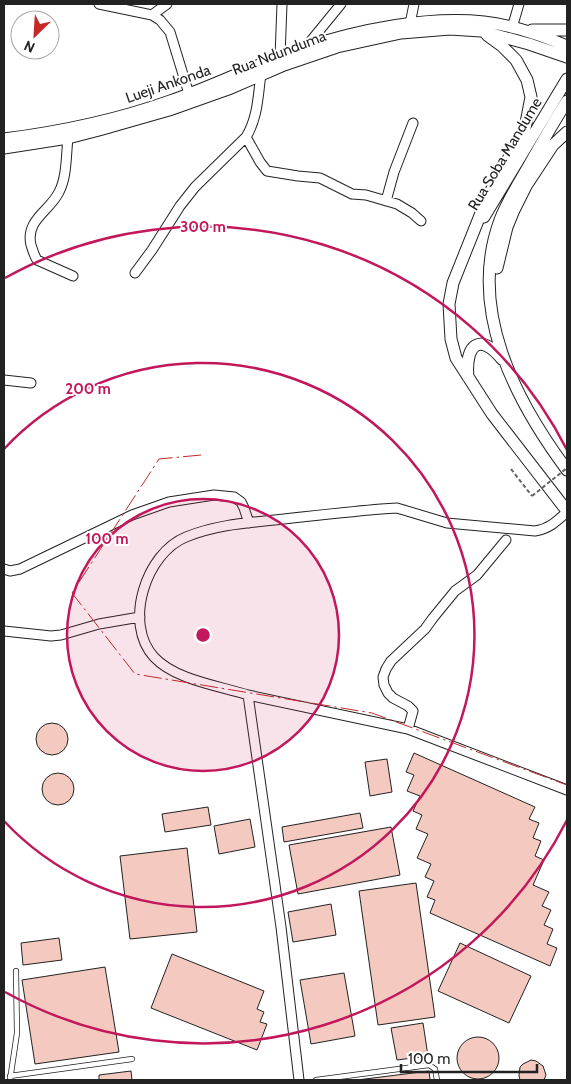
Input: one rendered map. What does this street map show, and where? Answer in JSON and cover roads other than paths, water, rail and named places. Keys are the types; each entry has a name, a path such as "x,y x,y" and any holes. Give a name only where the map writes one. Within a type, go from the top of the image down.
{"main road":[{"name":"Lueji Ankonda","path":"4,139 30,136 114,117 170,101 305,48 376,29 448,20 483,27"},
{"name":"Rua Ndunduma","path":"483,27 567,57"},
{"name":"Rua Ndunduma","path":"4,148 68,138 170,110 231,88 261,74 337,47 401,33 483,27 517,29 567,46"},
{"path":"483,27 516,60 527,80 531,97 525,128 487,198 453,283 449,304 451,339 456,358 492,414 567,511"},
{"path":"517,29 567,30"},
{"name":"Rua Soba Mandume","path":"468,244 567,79"},
{"path":"567,101 507,204 494,242 489,267 490,302 503,360 518,394 534,422 567,469"},
{"path":"500,344 495,282 507,227 514,210 537,170 553,145 567,132"},
{"path":"468,377 468,355 479,344 493,347 503,360"}],"street":[{"path":"99,4 152,15 160,20 170,32 189,94"},
{"path":"152,15 167,4"},
{"path":"280,57 282,4"},
{"path":"305,48 341,4"},
{"path":"410,24 414,4"},
{"path":"517,29 519,4"},
{"path":"134,273 195,187 246,137 253,125 257,111 261,74"},
{"path":"386,202 394,172 413,123"},
{"path":"246,137 260,162 268,171 320,178 352,194 366,195 405,208 421,221"},
{"path":"68,138 63,182 59,193 34,222 30,241 37,260 73,276"},
{"path":"4,380 31,383"},
{"path":"4,569 10,571 20,569 132,515 169,502 214,495 234,497 241,502 249,523"},
{"path":"567,511 551,526 543,530 534,531 447,523 397,508 249,523 198,532 183,538 161,557 146,584 141,598 140,617 145,644 154,657 184,676 248,695 408,730 567,790"},
{"path":"408,730 413,711 388,693 383,678 386,669 391,661 425,629 455,591 477,575 506,540"},
{"path":"4,631 51,636 61,635 99,624 140,617"},
{"path":"248,695 279,917 299,1080"}],"lane":[{"path":"16,971 16,1033 10,1078 132,1059"},
{"path":"316,1080 429,1065 435,1069 437,1080"}]}
